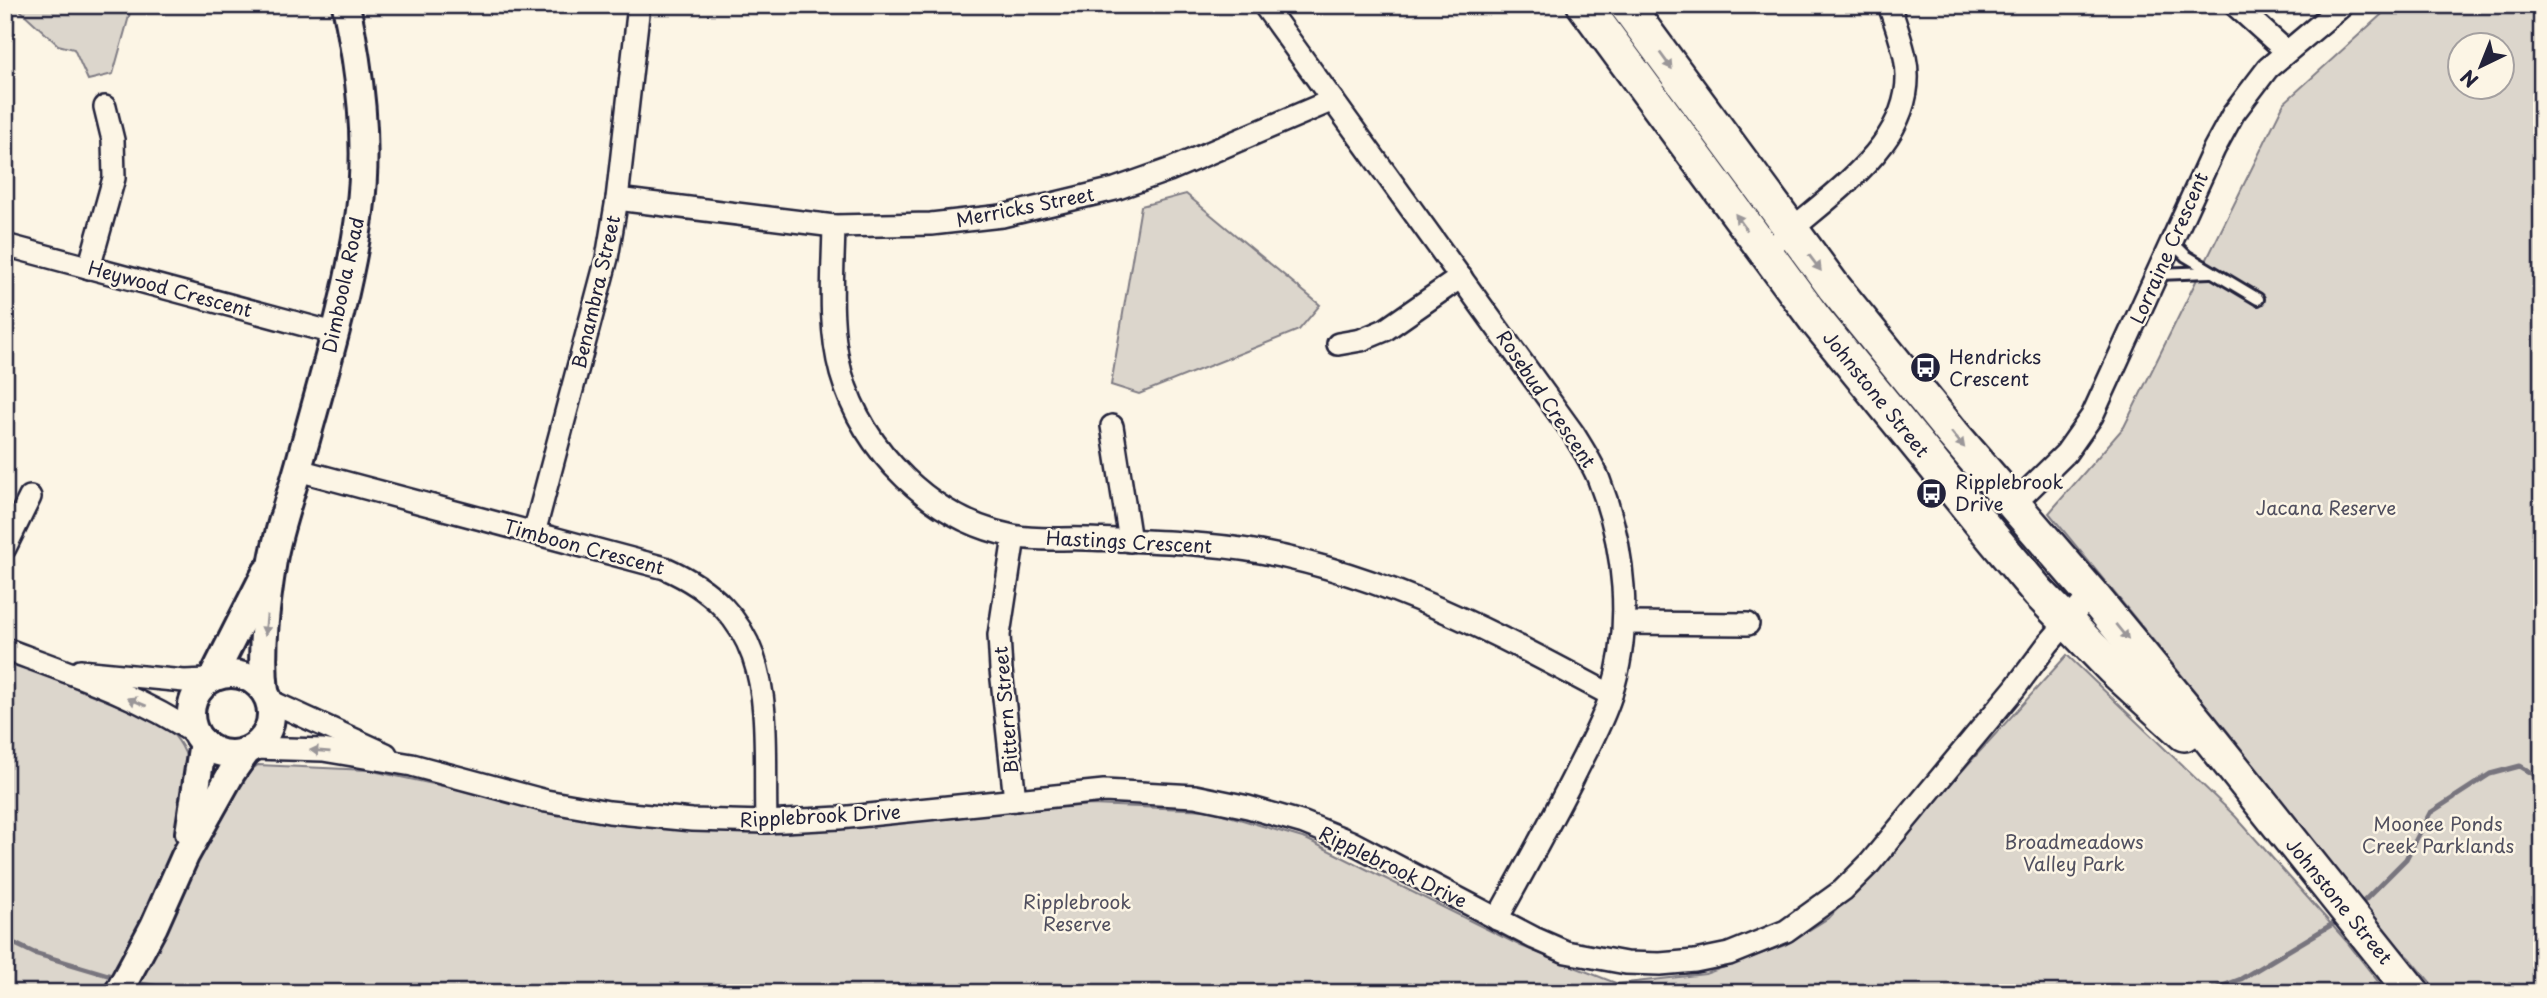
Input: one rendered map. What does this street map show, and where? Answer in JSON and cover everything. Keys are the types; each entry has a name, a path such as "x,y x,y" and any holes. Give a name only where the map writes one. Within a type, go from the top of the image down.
{"main road":[{"name":"Johnstone Street","path":"1584,5 1815,319 2039,593 2112,668 2265,809"},
{"name":"Johnstone Street","path":"1626,5 1790,230 1894,362 2199,725 2413,993"}],"street":[{"name":"Dimboola Road","path":"268,696 262,664 273,559 334,333 352,258 360,208 363,156 356,54 346,5"},
{"name":"Benambra Street","path":"534,533 600,288 617,199 639,5"},
{"name":"Rosebud Crescent","path":"1264,5 1567,424 1598,478 1614,528 1622,576 1624,623 1611,695 1572,780 1497,919"},
{"path":"1765,254 1875,155 1891,134 1906,93 1906,59 1889,5"},
{"path":"2235,5 2286,51"},
{"name":"Lorraine Crescent","path":"2013,505 2079,437 2092,416 2214,149 2233,114 2255,83 2286,51 2343,5"},
{"name":"Merricks Street","path":"617,199 834,226 931,225 1002,216 1115,189 1169,170 1333,100"},
{"path":"89,268 114,178 113,140 105,107"},
{"name":"Hastings Crescent","path":"834,226 831,306 841,373 868,433 886,459 913,485 944,508 979,526 1014,537 1202,544 1307,562 1374,582 1436,606 1611,695"},
{"name":"Heywood Crescent","path":"5,245 334,333"},
{"path":"1338,344 1361,340 1385,330 1461,277"},
{"path":"1112,426 1130,541"},
{"name":"Timboon Crescent","path":"298,470 665,568 706,590 735,619 758,665 762,688 766,822"},
{"path":"5,548 30,497"},
{"name":"Bittern Street","path":"1014,537 999,635 1015,800"},
{"name":"Dimboola Road","path":"211,679 273,559"},
{"name":"Ripplebrook Drive","path":"250,749 323,750 412,765 546,801 682,820 766,822 839,818 1104,791 1195,796 1304,823 1350,842 1534,939 1566,952 1626,963 1660,964 1729,954 1786,931 1843,890 1870,863 2091,594"},
{"path":"1624,623 1748,624"},
{"path":"5,649 168,716 223,753 250,749"},
{"path":"64,671 184,681 211,679 228,673 242,674 256,681 268,696 272,715 270,727 263,739 250,749 232,772 185,856 154,926 118,993"},
{"path":"185,856 200,738 191,711 193,699 199,689 211,679"},
{"name":"Ripplebrook Drive","path":"268,696 412,765"}],"lane":[{"path":"2172,242 2186,256 2210,272 2258,299"},
{"path":"2158,274 2210,272"}],"green space":[{"path":"19,5 130,5 113,74 88,80 74,49 58,45 21,11"},
{"name":"Jacana Reserve","path":"2392,5 2542,5 2542,993 2439,993 2393,942 2322,855 2229,733 2049,513 2124,427 2284,103"},
{"path":"1186,194 1320,305 1299,330 1139,394 1111,385 1141,206"},
{"name":"Broadmeadows Valley Park","path":"2067,655 2235,816 2347,942 2387,993 5,993 5,659 161,723 179,741 189,765 242,785 251,770 258,765 368,770 600,820 707,832 826,827 1092,805 1209,810 1306,839 1521,946 1618,984 1705,974 1785,945 1830,917"}],"waterway":[{"path":"2357,908 2406,859 2430,813 2490,774 2520,766 2542,779"},
{"path":"2204,993 2241,979 2341,919"},
{"path":"5,939 34,953 118,978"},
{"path":"134,983 198,993"},
{"path":"254,993 336,993"}],"place":[{"name":"Hendricks Crescent","path":"1926,368"},
{"name":"Ripplebrook Drive","path":"1932,493"}],"park label":[{"name":"Moonee Ponds Creek Parklands","path":"2438,835"},
{"name":"Ripplebrook Reserve","path":"1077,913"}]}
